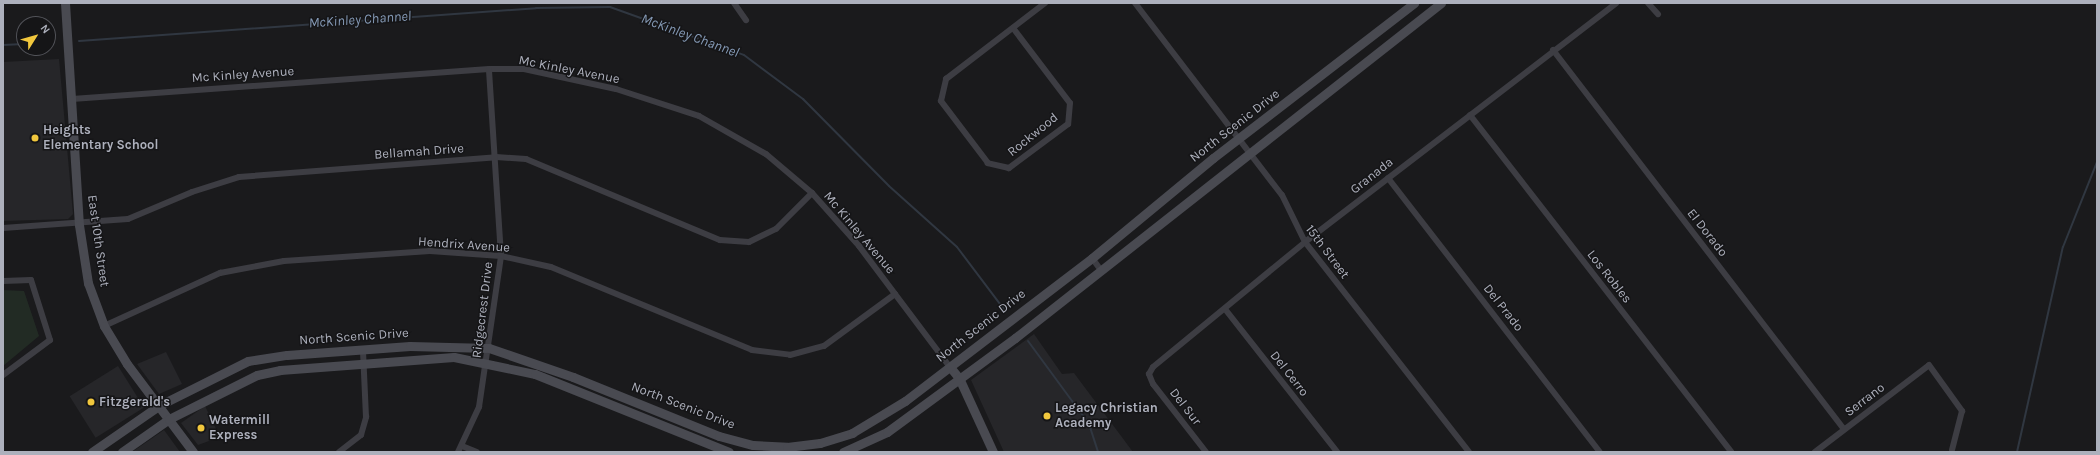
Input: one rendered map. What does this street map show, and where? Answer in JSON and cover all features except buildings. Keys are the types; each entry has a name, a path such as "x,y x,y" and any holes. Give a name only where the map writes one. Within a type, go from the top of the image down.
{"main road":[{"name":"East 10th Street","path":"65,3 79,225 88,283 104,326 193,452"},
{"name":"North Scenic Drive","path":"92,452 160,405 248,362 363,350 489,348 534,362 719,436 753,445 788,446 820,443 852,433 880,418 950,367 1092,258 1239,139 1414,3"},
{"path":"843,452 887,432 959,378 1441,3"},
{"name":"North Scenic Drive","path":"122,452 169,419 257,375 364,364 454,357 488,362 535,374 671,430 729,452"},
{"path":"950,367 959,378 994,452"}],"street":[{"path":"734,3 746,20"},
{"name":"Rockwood","path":"1013,28 1070,103 1068,124 1010,168 988,163 941,101 946,79 1045,3"},
{"name":"15th Street","path":"1135,3 1282,195 1304,242 1469,452"},
{"name":"Granada","path":"1149,374 1304,242 1616,3"},
{"path":"1648,3 1658,14"},
{"name":"El Dorado","path":"1553,50 1844,429"},
{"name":"Mc Kinley Avenue","path":"72,99 489,69 524,69 608,88 699,116 766,154 812,193 895,294 950,367"},
{"name":"Ridgecrest Drive","path":"458,452 479,407 488,362 501,256 496,158 489,69"},
{"name":"Los Robles","path":"1470,115 1731,452"},
{"name":"Bellamah Drive","path":"3,228 79,225 128,219 192,192 238,177 496,158 526,159 720,240 749,242 776,229 812,193"},
{"name":"Del Prado","path":"1388,178 1600,452"},
{"name":"Hendrix Avenue","path":"104,326 220,273 284,261 430,251 501,256 551,267 752,350 790,355 824,346 895,294"},
{"path":"1092,258 1100,269"},
{"path":"3,281 31,280 50,340 3,375"},
{"name":"Del Cerro","path":"1225,309 1336,452"},
{"path":"339,452 361,435 366,417 363,350"},
{"name":"Serrano","path":"1815,452 1928,365 1962,411 1952,450"},
{"name":"Del Sur","path":"1149,374 1206,452"},
{"path":"671,430 675,418"},
{"path":"462,446 477,452"}],"shaded area":[{"name":"Heights Elementary School","path":"59,59 73,214 68,219 3,221 3,62"},
{"path":"3,290 24,291 39,336 3,366"},
{"name":"Legacy Christian Academy","path":"1034,334 1062,374 1074,373 1133,452 1004,452 971,380"},
{"path":"166,352 182,384 159,394 137,364"},
{"path":"118,366 144,408 96,438 70,396"},
{"path":"205,406 220,437 198,445 181,423"},
{"path":"164,430 180,452 132,452 135,450"}],"waterway":[{"name":"McKinley Channel","path":"79,41 536,8 610,7 744,55 803,99 889,186 957,247 1006,312"},
{"name":"McKinley Channel","path":"3,45 16,44"},
{"path":"2017,452 2063,247 2097,162"},
{"name":"McKinley Channel","path":"1028,341 1089,424 1098,452"}],"place":[{"name":"Heights Elementary School","path":"35,138"},
{"name":"Fitzgerald's","path":"91,402"},
{"name":"Legacy Christian Academy","path":"1047,416"},
{"name":"Watermill Express","path":"201,428"}]}
